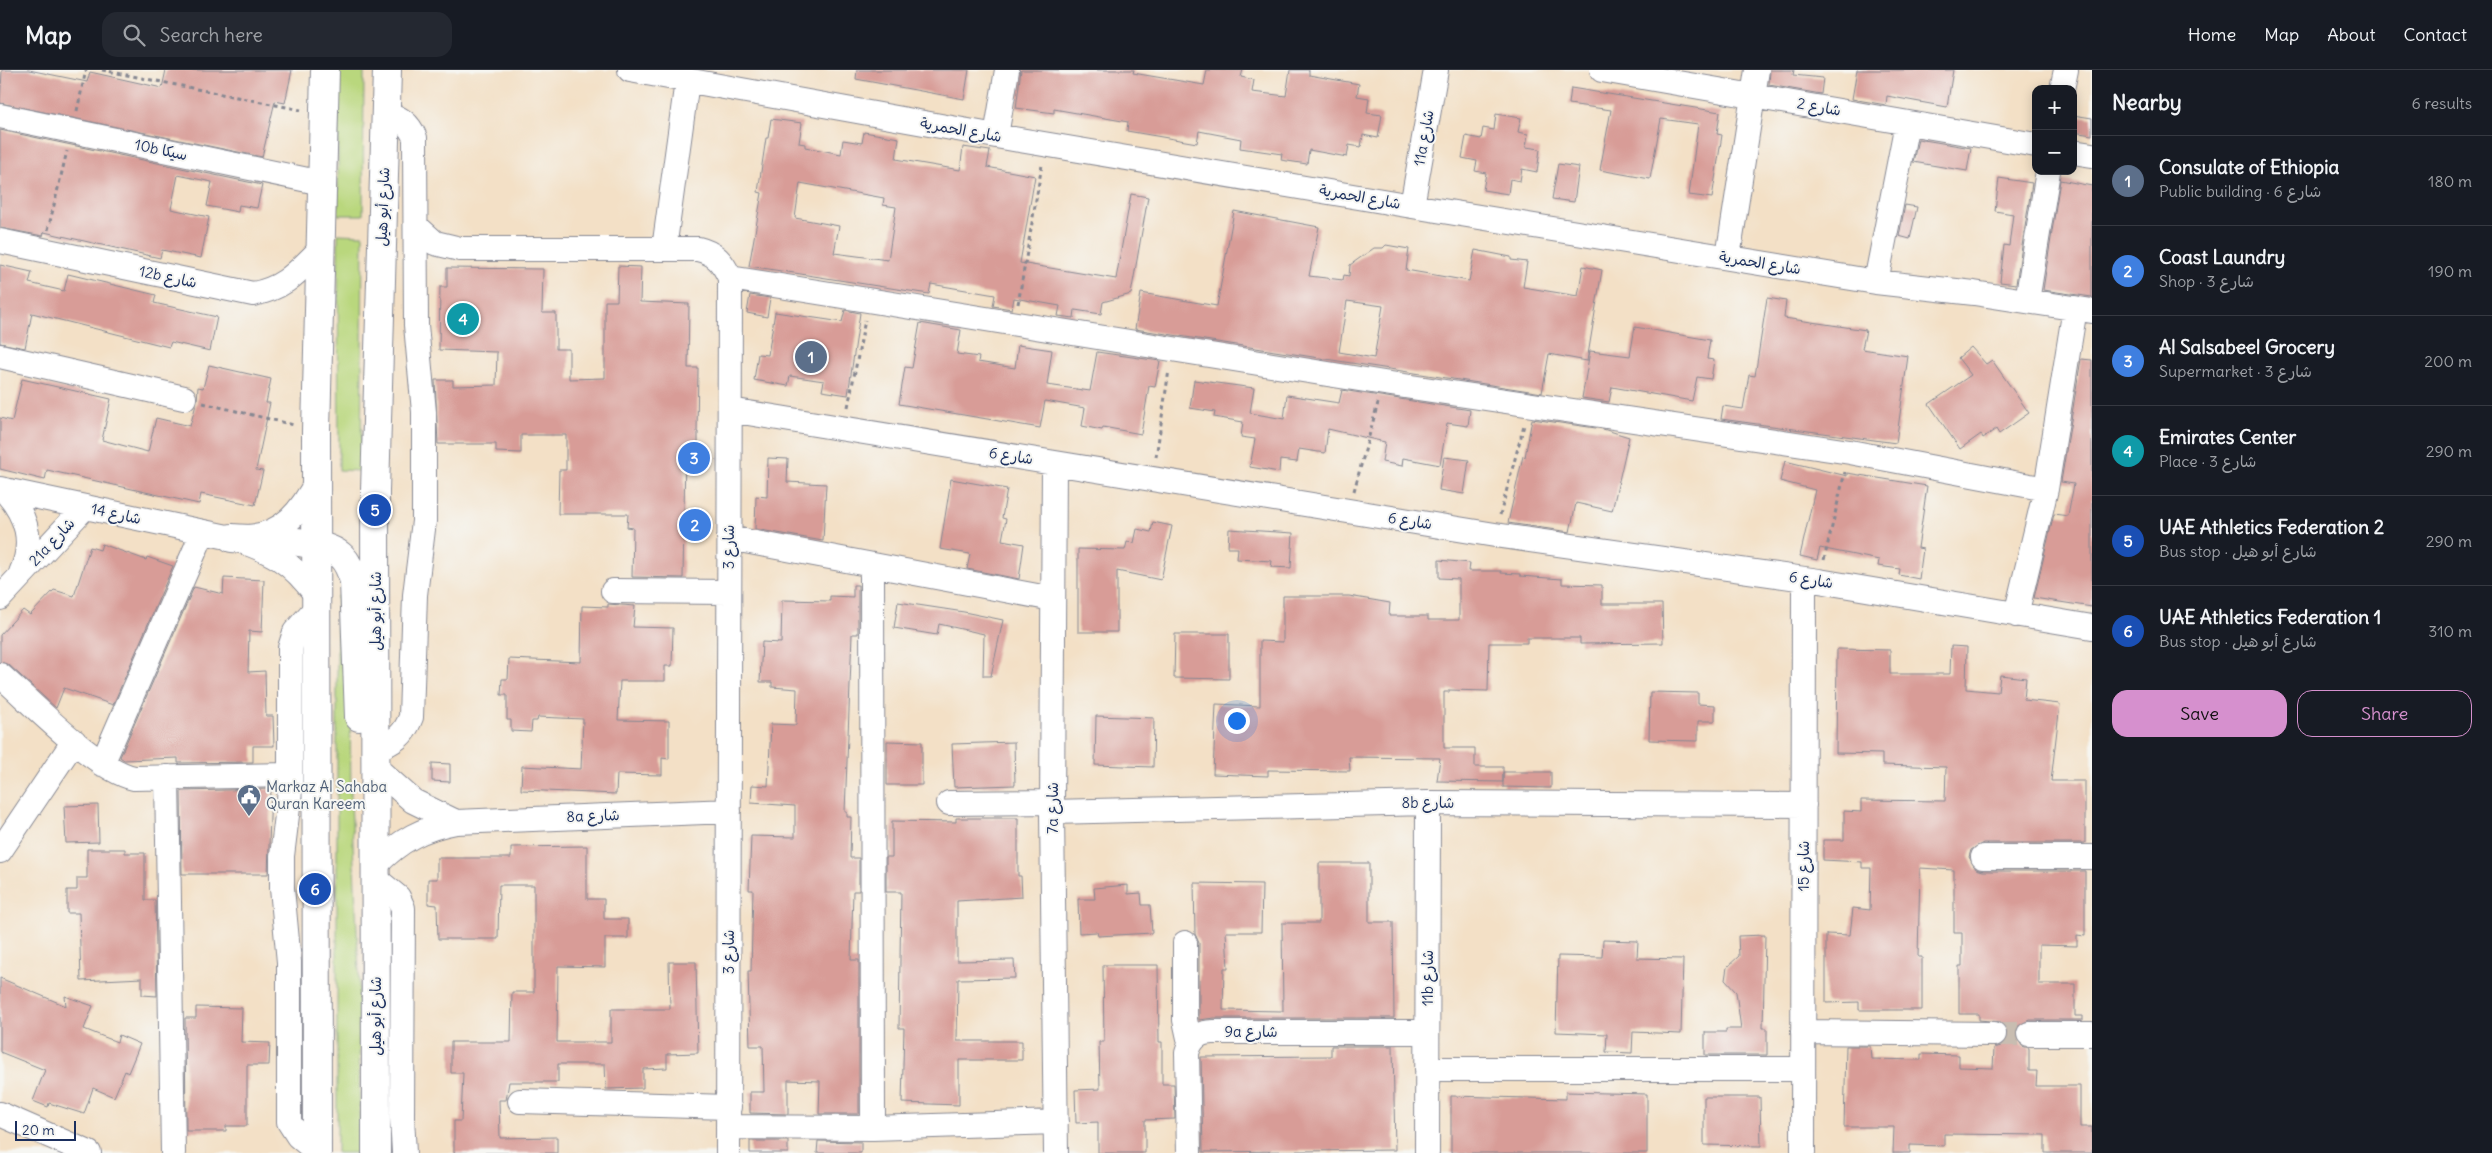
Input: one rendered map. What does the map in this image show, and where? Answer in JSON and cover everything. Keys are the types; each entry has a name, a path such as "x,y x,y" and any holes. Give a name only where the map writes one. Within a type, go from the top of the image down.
{"main road":[{"path":"317,1152 316,431 322,248 324,70"},
{"name":"شارع أبو هيل","path":"376,1153 376,491 386,113 391,75"},
{"path":"232,538 316,545 330,548 342,556 350,568 354,581 359,716 363,731 376,759"}],"street":[{"name":"شارع الحمرية","path":"630,70 996,136 1412,206 1876,282 2083,309"},
{"path":"996,136 1007,70"},
{"name":"11a شارع","path":"1412,206 1436,70"},
{"name":"شارع 2","path":"1602,70 2032,144"},
{"path":"1728,257 1757,70"},
{"path":"2063,85 2066,70"},
{"path":"664,249 687,81"},
{"path":"376,759 402,735 411,716 415,595 424,521 424,412 416,325 415,138 410,127 401,118 386,113"},
{"name":"10b سيكا","path":"0,116 322,183"},
{"path":"1876,282 1907,123"},
{"path":"2077,153 2092,155"},
{"path":"2027,301 2047,175"},
{"path":"416,226 435,243 460,249 664,249 706,251 720,260 730,278 1530,406 1850,452 2046,489"},
{"name":"12b شارع","path":"0,241 253,294 271,291 287,282 322,248"},
{"name":"شارع 3","path":"728,1153 730,278"},
{"path":"2016,615 2046,489 2083,309"},
{"path":"0,356 184,398"},
{"name":"شارع 6","path":"730,410 1494,535 1812,580 2092,627"},
{"name":"7a شارع","path":"1054,463 1052,807 1056,1153"},
{"name":"شارع 14","path":"232,538 260,536 284,524 304,506 317,481"},
{"name":"شارع 14","path":"3,490 232,538 261,547 283,559 301,575 316,602"},
{"name":"21a شارع","path":"3,490 18,505 26,522 29,541 27,560 19,578"},
{"name":"21a شارع","path":"0,598 85,507"},
{"path":"102,764 203,532"},
{"path":"729,538 1053,599"},
{"path":"872,565 873,1128"},
{"name":"شارع 15","path":"1803,1153 1804,805 1812,580"},
{"path":"613,591 729,592"},
{"path":"316,602 295,632 290,648 290,774 282,872 282,904 289,962 288,1114 293,1130 317,1152"},
{"path":"0,676 102,764 122,776 167,778 290,774"},
{"path":"0,850 74,741"},
{"name":"8a شارع","path":"376,759 413,801 456,822"},
{"path":"167,778 172,1153"},
{"name":"8b شارع","path":"949,803 1052,807 1428,803 1804,805"},
{"name":"11b شارع","path":"1427,1153 1428,803"},
{"name":"8a شارع","path":"376,872 404,840 420,831 456,822 729,811"},
{"path":"1983,857 2092,857"},
{"path":"376,872 398,897 403,908 402,1118 404,1153"},
{"path":"1185,943 1185,1020 1190,1043 1187,1053 1189,1153"},
{"name":"9a شارع","path":"1190,1043 1196,1036 1204,1032 1428,1032"},
{"path":"1803,1032 1994,1034"},
{"path":"2028,1034 2092,1034"},
{"path":"1427,1069 1803,1069"},
{"path":"520,1101 873,1128 1056,1122"},
{"path":"0,1114 89,1153"}],"path":[{"path":"43,250 86,70"},
{"path":"102,70 324,114"},
{"path":"1014,324 1046,144"},
{"path":"844,429 869,300"},
{"path":"1153,479 1172,349"},
{"path":"1349,511 1384,383"},
{"path":"184,398 316,431"},
{"path":"1494,535 1530,406"},
{"path":"1812,580 1850,452"}],"green space":[{"path":"338,70 364,70 363,215 338,215"},
{"path":"338,234 363,235 361,471 339,470"},
{"path":"349,595 351,800 359,974 360,1153 337,1153 337,596"}],"building":[{"path":"2,70 29,70 87,82 90,72 162,88 166,70 292,70 285,103 275,101 262,157 0,103"},
{"path":"857,70 969,70 964,99 856,79"},
{"path":"1021,70 1134,70 1133,73 1204,85 1207,70 1243,70 1241,77 1254,80 1252,92 1286,96 1290,70 1309,70 1309,75 1359,84 1357,96 1369,98 1367,113 1382,115 1378,138 1363,135 1361,147 1349,145 1347,157 1309,150 1307,164 1281,160 1282,154 1240,148 1241,139 1199,131 1197,143 1127,131 1128,122 1054,109 1054,113 1016,108"},
{"path":"1770,70 1794,70 1793,75 1823,78 1821,94 1769,85"},
{"path":"1857,70 1953,70 1947,107 1887,96 1886,105 1852,99"},
{"path":"1571,88 1720,112 1717,134 1722,135 1712,198 1689,195 1698,124 1661,119 1650,179 1600,170 1611,110 1569,104"},
{"path":"1496,114 1521,118 1518,132 1528,134 1526,147 1540,149 1537,172 1522,169 1520,181 1510,179 1508,194 1483,190 1486,173 1475,171 1477,161 1462,158 1466,136 1481,139 1483,128 1494,130"},
{"path":"2077,116 2092,118 2092,135 2077,133"},
{"path":"771,119 802,123 799,143 805,144 805,147 841,154 843,140 862,143 864,132 899,138 896,159 960,170 963,147 990,151 987,167 1035,176 1020,263 1116,279 1131,194 1148,197 1131,294 1103,302 1101,314 1075,310 1074,318 1058,316 1060,306 1014,298 1012,309 993,306 995,295 931,284 929,294 749,266 762,193 758,192 766,138 768,138","holes":["800,183 884,198 883,205 896,207 888,260 834,253 839,226 795,218"]},
{"path":"0,130 262,185 257,208 239,205 238,212 207,206 212,182 178,175 171,209 209,217 201,258 162,250 160,258 44,232 43,236 0,228"},
{"path":"1918,139 1971,148 1967,171 1913,162"},
{"path":"1558,164 1579,167 1574,202 1552,199"},
{"path":"1999,178 2032,183 2016,284 2000,282 2004,245 2009,246 2013,214 1995,211"},
{"path":"2060,180 2092,186 2092,297 2043,290"},
{"path":"1905,205 1917,207 1910,239 1899,236"},
{"path":"1234,211 1319,227 1309,276 1343,280 1344,275 1349,276 1350,265 1374,248 1383,248 1386,245 1409,249 1406,270 1469,281 1475,250 1511,257 1511,260 1527,262 1523,287 1578,296 1583,266 1602,270 1587,361 1549,354 1542,393 1135,329 1141,293 1217,306","holes":["1347,301 1383,306 1374,358 1339,352"]},
{"path":"0,265 32,272 29,283 64,291 68,274 156,295 154,303 217,317 210,351 171,342 169,347 32,313 25,348 0,343"},
{"path":"618,266 641,267 640,302 689,304 688,368 698,368 698,452 685,452 683,578 632,577 633,528 627,527 628,514 558,514 559,470 566,470 566,435 521,435 521,453 496,452 496,444 438,444 435,380 453,380 453,386 496,385 497,352 439,350 440,287 447,287 447,268 543,269 542,313 556,313 556,349 569,349 569,379 605,378 605,301 617,301"},
{"path":"750,295 770,298 767,317 747,313"},
{"path":"1767,298 1786,301 1784,318 1866,330 1862,349 1908,356 1896,443 1721,419 1723,406 1743,409 1749,375 1755,376"},
{"path":"845,310 860,313 848,395 822,391 824,381 790,376 788,386 754,380 758,354 768,355 775,312 842,322"},
{"path":"920,323 961,330 957,354 979,357 978,362 1015,368 1018,345 1052,350 1047,385 1090,391 1097,352 1160,361 1155,387 1149,386 1141,434 1103,427 1102,430 1082,426 1085,408 1045,401 1040,428 899,404 905,367 912,368"},
{"path":"1635,327 1710,340 1707,359 1714,360 1711,379 1697,377 1692,401 1612,387 1609,402 1582,398 1590,351 1630,356"},
{"path":"1971,347 1986,364 1992,360 2029,413 1999,434 1996,429 1983,438 1981,434 1960,449 1929,404 1971,375 1958,358"},
{"path":"2081,359 2092,360 2092,607 2034,598 2054,514 2068,516 2074,484 2061,482"},
{"path":"209,365 271,379 266,403 270,403 256,470 263,471 255,505 201,494 199,504 47,470 45,480 0,469 0,418 12,421 22,379 111,399 102,440 148,452 156,418 190,426 197,401 198,387 203,388"},
{"path":"1194,380 1254,388 1250,413 1284,419 1287,395 1339,403 1342,390 1470,410 1468,426 1447,423 1440,465 1403,458 1402,466 1382,462 1385,442 1328,429 1325,453 1299,449 1297,462 1280,460 1279,472 1250,467 1255,439 1241,437 1243,422 1214,417 1215,412 1190,408"},
{"path":"1532,419 1603,429 1629,437 1612,511 1576,503 1570,532 1508,523 1523,456 1525,457"},
{"path":"1444,457 1469,460 1464,494 1439,490"},
{"path":"768,458 788,459 787,482 826,484 823,541 755,529 756,496 767,497"},
{"path":"1785,461 1847,476 1847,473 1927,486 1918,548 1923,549 1919,579 1899,575 1900,569 1878,566 1879,560 1820,548 1817,560 1800,556 1815,490 1780,481"},
{"path":"951,479 1007,489 1002,518 1006,519 1002,540 1024,544 1019,579 967,569 970,554 940,549"},
{"path":"1153,522 1172,526 1161,580 1117,571 1117,632 1078,632 1078,549 1125,550 1127,542 1134,543 1137,529 1151,532"},
{"path":"1229,529 1293,533 1291,568 1271,567 1272,561 1237,559 1238,548 1228,548"},
{"path":"102,544 146,560 147,557 173,566 113,705 64,688 56,708 9,665 0,662 0,635 23,610 30,615 54,590 74,596 90,547 100,550"},
{"path":"1439,560 1470,563 1469,571 1501,571 1501,573 1520,574 1520,576 1562,579 1562,584 1602,585 1602,604 1662,604 1663,643 1580,644 1580,638 1527,638 1527,643 1489,643 1488,691 1449,690 1449,692 1444,692 1444,748 1475,748 1475,767 1503,767 1503,782 1437,781 1440,758 1349,757 1350,771 1268,770 1268,776 1213,774 1216,704 1260,706 1260,641 1283,642 1283,596 1349,596 1390,603 1389,616 1428,616 1428,620 1459,620 1459,579 1439,578"},
{"path":"224,578 264,580 262,632 249,631 248,672 265,671 266,716 273,716 274,746 253,746 253,762 178,763 178,758 124,760 120,757 194,587 223,594"},
{"path":"853,585 858,585 858,634 852,634 845,812 847,812 847,817 851,817 850,858 859,858 859,891 853,891 851,960 859,960 859,1114 819,1114 820,1081 788,1080 788,1114 750,1113 750,1092 764,1092 763,1046 750,1046 748,971 751,971 753,890 749,890 751,836 795,837 795,806 751,803 752,785 768,786 771,724 796,725 797,689 772,687 772,682 760,682 762,642 781,643 782,600 830,601 830,596 853,597"},
{"path":"898,602 1003,620 991,676 983,676 984,634 939,624 937,635 894,628"},
{"path":"608,604 635,606 633,627 673,628 672,666 665,666 665,681 620,681 618,720 669,721 669,759 662,758 662,775 617,774 616,794 521,790 522,766 581,769 583,719 538,717 537,721 532,721 531,732 511,731 511,720 507,720 507,695 501,695 502,679 508,679 509,659 581,662 582,606 608,607"},
{"path":"1175,634 1229,634 1229,679 1174,678"},
{"path":"1951,646 1967,647 1966,689 1998,692 2000,675 2026,678 2024,700 2060,704 2051,781 2085,781 2085,843 1983,843 1971,850 1969,857 1976,869 1983,871 2085,871 2085,936 2077,935 2077,946 2039,945 2039,984 2075,984 2075,1016 2083,1016 2083,1020 2029,1020 2017,1027 2015,1034 2022,1046 2029,1048 2029,1071 2037,1071 2036,1086 2080,1086 2080,1127 2092,1127 2092,1153 2045,1153 2045,1135 1944,1134 1944,1146 1910,1145 1910,1153 1893,1153 1894,1127 1844,1127 1846,1046 1870,1046 1871,1059 1921,1060 1921,1054 1959,1055 1959,1067 1993,1068 1994,1048 2001,1046 2008,1035 2006,1028 2001,1022 1979,1020 1979,1014 1959,1014 1959,966 1962,966 1962,933 1954,933 1954,870 1920,868 1918,957 1922,957 1922,1010 1859,1010 1859,1002 1826,1003 1826,934 1850,935 1853,908 1870,910 1871,868 1862,868 1862,862 1823,860 1823,840 1844,840 1844,811 1861,812 1861,800 1945,801 1946,767 1882,765 1882,754 1836,753 1837,649 1890,650 1890,674 1950,674"},
{"path":"1650,692 1698,693 1698,704 1715,705 1715,721 1698,721 1698,741 1649,740"},
{"path":"1096,716 1154,718 1153,767 1095,765"},
{"path":"887,741 922,742 922,785 887,785"},
{"path":"1014,742 1015,785 954,787 952,744"},
{"path":"432,763 450,764 450,782 432,781"},
{"path":"1503,772 1551,772 1551,788 1503,787"},
{"path":"271,789 268,874 182,874 181,791"},
{"path":"98,805 99,842 66,843 64,806"},
{"path":"956,818 1018,818 1018,876 1021,876 1022,897 957,901 957,961 1014,960 1015,978 958,979 957,1041 1022,1041 1022,1060 959,1060 959,1105 902,1103 904,1028 899,1028 901,892 886,892 886,857 892,857 892,821 956,822"},
{"path":"587,846 587,899 604,899 604,919 628,919 628,938 605,938 605,967 558,966 557,1042 611,1042 611,1009 670,1009 669,962 696,962 698,1053 667,1054 667,1068 643,1069 643,1088 606,1089 605,1064 558,1064 558,1082 509,1082 506,1100 499,1100 500,1138 557,1137 557,1153 454,1153 454,1121 461,1121 463,1073 451,1073 451,1042 511,1042 512,992 534,992 534,885 499,885 498,939 438,939 437,905 428,904 428,879 437,879 437,858 511,858 511,847"},
{"path":"87,849 125,849 125,853 145,853 145,900 155,900 157,996 142,995 142,978 81,981 79,913 67,913 67,890 77,890 77,878 87,878"},
{"path":"1319,863 1369,863 1369,922 1393,922 1394,1018 1214,1018 1199,1020 1199,943 1195,934 1194,883 1262,884 1261,932 1226,932 1228,968 1224,968 1223,1010 1283,1011 1282,923 1319,923"},
{"path":"1128,885 1128,894 1141,893 1142,905 1150,905 1152,933 1098,936 1097,932 1079,933 1078,899 1095,899 1094,888"},
{"path":"1765,935 1763,1028 1767,1028 1767,1055 1705,1055 1705,1032 1726,1032 1726,1029 1741,1029 1736,992 1725,980 1727,967 1739,956 1738,936"},
{"path":"1603,940 1638,941 1637,958 1683,959 1681,1034 1633,1032 1632,1053 1606,1052 1607,1034 1556,1032 1558,956 1602,957"},
{"path":"1103,965 1158,965 1159,1042 1162,1042 1162,1084 1174,1084 1175,1119 1145,1120 1145,1153 1098,1153 1098,1122 1076,1123 1075,1090 1100,1089 1099,1042 1104,1042"},
{"path":"0,978 66,1006 65,996 93,1006 84,1029 117,1042 119,1035 140,1044 128,1073 125,1071 114,1097 93,1088 84,1114 49,1103 48,1107 33,1101 45,1070 0,1052"},
{"path":"196,1007 242,1008 241,1042 270,1043 269,1065 247,1065 247,1126 226,1126 226,1131 186,1131 185,1018 196,1018"},
{"path":"1331,1046 1393,1046 1395,1150 1203,1152 1201,1057 1331,1056"},
{"path":"1566,1092 1647,1094 1647,1153 1451,1153 1451,1096 1566,1099"},
{"path":"1704,1097 1760,1097 1761,1146 1704,1145"},
{"path":"750,1141 788,1141 788,1153 750,1153"},
{"path":"818,1141 861,1142 861,1153 817,1153"}],"tunnel":[{"path":"1994,1034 2029,1034"}],"place":[{"name":"Emirates Center","path":"463,319"},
{"name":"Consulate of Ethiopia","path":"811,357"},
{"name":"Al Salsabeel Grocery","path":"694,458"},
{"name":"UAE Athletics Federation 2","path":"375,510"},
{"name":"Coast Laundry","path":"695,525"},
{"name":"Markaz Al Sahaba Quran Kareem","path":"249,817"},
{"name":"UAE Athletics Federation 1","path":"315,889"}]}
